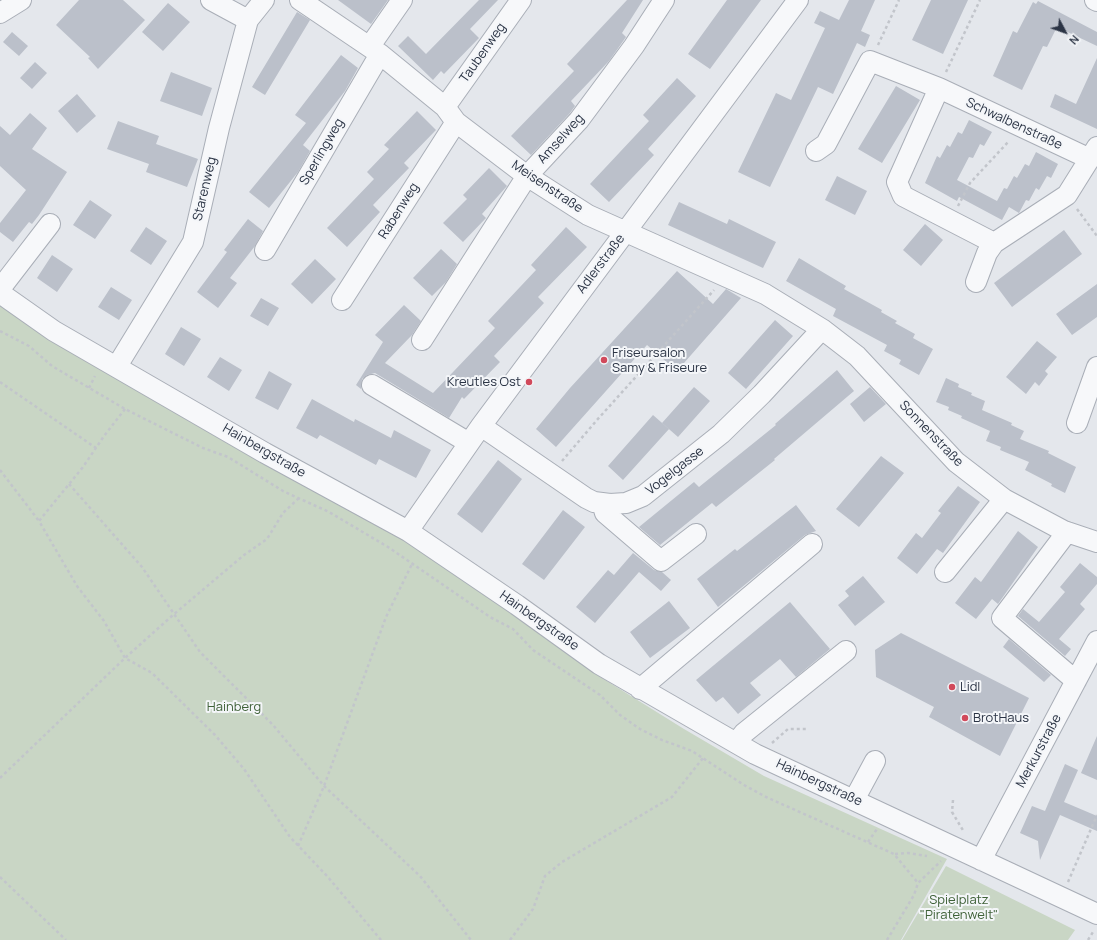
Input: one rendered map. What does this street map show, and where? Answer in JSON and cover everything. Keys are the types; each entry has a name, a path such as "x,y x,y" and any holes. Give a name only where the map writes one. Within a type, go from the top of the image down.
{"street":[{"path":"0,13 22,0"},
{"path":"211,0 248,20"},
{"name":"Starenweg","path":"117,366 193,242 219,128 248,20 264,0"},
{"name":"Meisenstraße","path":"300,0 375,50 450,114 527,176 588,215 765,294 822,329"},
{"name":"Sperlingweg","path":"265,250 402,0"},
{"name":"Taubenweg","path":"450,114 521,0"},
{"name":"Amselweg","path":"422,340 527,176 579,120 634,46 664,0"},
{"name":"Adlerstraße","path":"408,531 481,426 798,0"},
{"path":"816,151 826,144 870,61"},
{"name":"Schwalbenstraße","path":"870,61 939,88 1021,127 1093,153 1067,195 994,243"},
{"path":"939,88 897,182 903,196 994,243 986,253 976,282"},
{"name":"Rabenweg","path":"342,300 450,114"},
{"path":"0,289 50,224"},
{"name":"Hainbergstraße","path":"0,293 54,331 117,366 265,453 408,531 517,605 599,664 640,689 755,754 981,860 1095,923"},
{"name":"Vogelgasse","path":"481,426 586,498 602,504 626,503 643,496 721,434 766,389 822,329"},
{"name":"Sonnenstraße","path":"822,329 857,356 956,462 1004,499 1067,532 1097,542"},
{"path":"1077,422 1097,367"},
{"path":"372,385 469,443"},
{"path":"945,572 1004,499"},
{"path":"602,504 605,513 661,561 696,534"},
{"path":"1067,532 1002,618 1076,681"},
{"path":"640,689 812,544"},
{"name":"Merkurstraße","path":"981,860 1097,641"},
{"path":"736,743 744,733 846,651"},
{"path":"854,800 875,761"}],"path":[{"path":"870,61 899,0"},
{"path":"939,88 980,0"},
{"path":"950,221 970,183 1021,127"},
{"path":"1067,195 1097,236"},
{"path":"551,474 597,420 726,276"},
{"path":"0,331 29,346 52,366 125,409 203,448 228,456 284,491 329,512 388,547 490,617 512,629 533,650 600,695 620,715 640,729 662,740 692,751 744,786 766,797 894,854 918,883"},
{"path":"0,382 96,448"},
{"path":"39,521 83,467 125,409"},
{"path":"0,470 39,521 78,586 104,620 125,658 152,673 215,735 244,769 298,846 327,876 381,940"},
{"path":"69,484 142,567 173,615 200,652 273,725 324,786 420,876 471,940"},
{"path":"0,778 125,658 173,615 244,555 268,539 283,513 299,498"},
{"path":"298,846 324,786 386,618 412,564"},
{"path":"768,746 788,729 808,729"},
{"path":"510,940 533,909 545,876 562,862 672,797 703,758"},
{"path":"953,800 952,812 965,834"},
{"path":"1068,882 1097,815"},
{"path":"868,842 879,826"},
{"path":"894,854 908,853 926,856 946,862"},
{"path":"887,940 914,895 918,883 941,861"},
{"path":"0,877 66,940"},
{"path":"1088,940 1095,923"}],"green space":[{"name":"Hainberg","path":"0,299 376,518 473,580 594,673 684,729 764,776 947,859 901,940 0,940"},
{"name":"Spielplatz \"Piratenwelt\"","path":"946,866 1075,930 1068,940 902,940"}],"building":[{"path":"79,0 123,0 145,20 98,69 88,58 90,57 56,25"},
{"path":"338,0 388,0 371,24"},
{"path":"479,0 498,0 470,29 479,38 444,74 441,71 433,80 398,46 408,36 426,54"},
{"path":"627,0 643,0 622,33 626,37 609,61 571,101 575,106 570,113 531,155 511,136 574,71 567,64"},
{"path":"727,0 761,0 710,69 688,54"},
{"path":"849,0 875,0 861,31 870,35 865,47 857,43 833,94 818,87 770,187 738,172 776,93 791,100 825,28 814,23 820,11 839,20"},
{"path":"931,0 968,0 943,54 912,40"},
{"path":"1038,1 1097,32 1097,46 1057,27 1047,47 1043,46 1022,90 993,76 1013,31 1017,33 1033,2 1036,4"},
{"path":"168,3 190,22 163,51 142,32"},
{"path":"297,12 310,20 265,95 252,87"},
{"path":"12,32 28,46 19,56 3,42"},
{"path":"341,55 358,68 345,91 303,145 310,151 298,172 269,208 249,192 306,123 295,115"},
{"path":"1097,58 1097,129 1050,107 1055,94 1076,104"},
{"path":"35,62 47,73 32,89 20,78"},
{"path":"171,72 212,88 202,116 160,101"},
{"path":"677,78 696,96 648,149 654,155 609,202 590,184 649,121 643,115"},
{"path":"896,86 920,100 882,163 858,149"},
{"path":"77,94 96,116 77,133 58,111"},
{"path":"417,111 436,130 404,163 409,168 373,205 380,212 347,247 327,228 374,179 367,172 389,149 384,145"},
{"path":"30,113 47,128 32,149 67,172 39,215 32,224 29,222 13,242 0,232 0,223 26,190 0,166 0,126 10,135"},
{"path":"969,120 992,132 984,146 980,144 973,158 969,157 957,180 997,201 1004,188 1007,189 1014,176 1017,178 1025,164 1029,166 1036,152 1058,164 1051,178 1047,176 1039,190 1036,188 1029,201 1026,200 1019,213 1009,207 1002,220 959,197 957,201 925,183 937,156 940,158 947,145 950,147 958,132 962,134"},
{"path":"118,121 159,136 156,144 198,159 187,187 146,172 149,164 107,149"},
{"path":"489,168 507,186 482,214 486,218 463,242 443,223 467,199 463,195"},
{"path":"837,176 867,191 855,215 825,200"},
{"path":"90,200 112,215 95,239 73,225"},
{"path":"679,202 727,224 729,219 776,242 763,268 668,225"},
{"path":"248,219 263,231 255,246 230,278 237,283 218,308 197,292 227,252 224,250"},
{"path":"925,224 943,240 921,266 903,250"},
{"path":"146,227 167,241 151,265 130,251"},
{"path":"566,227 587,247 538,297 544,303 494,356 500,362 464,399 462,397 449,418 375,373 367,375 362,379 361,389 356,385 383,342 375,335 404,305 421,321 412,335 385,363 433,393 495,328 488,321 536,270 531,265"},
{"path":"1064,230 1082,254 1012,307 994,283"},
{"path":"441,249 457,264 446,282 432,296 413,278"},
{"path":"52,255 73,269 57,292 37,278"},
{"path":"799,258 846,286 844,289 882,310 881,312 897,321 895,323 915,334 913,338 933,349 919,375 899,364 901,360 884,351 887,345 833,316 836,309 786,281"},
{"path":"315,259 336,279 312,304 291,284"},
{"path":"677,271 713,304 726,289 741,298 677,371 647,345 556,447 536,429 570,388"},
{"path":"1097,284 1097,317 1072,335 1056,314"},
{"path":"111,287 132,300 119,320 98,307"},
{"path":"261,298 279,308 268,326 250,316"},
{"path":"775,320 793,336 746,389 728,373"},
{"path":"181,327 201,339 184,366 165,354"},
{"path":"1037,341 1057,357 1045,371 1048,374 1039,386 1035,382 1026,394 1006,377"},
{"path":"220,357 242,370 229,391 207,377"},
{"path":"837,370 854,391 774,459 775,460 716,507 712,503 660,545 639,527 694,482 699,487 776,425 775,424"},
{"path":"269,371 292,384 278,410 255,398"},
{"path":"946,378 959,384 958,387 972,393 971,395 985,401 982,410 1012,423 1011,425 1024,431 1020,439 1049,451 1048,453 1076,467 1065,493 1051,486 1052,484 1025,470 1029,462 1000,450 1001,447 986,441 990,431 961,418 962,416 948,410 949,407 936,402"},
{"path":"694,387 710,401 678,437 662,423"},
{"path":"870,387 886,404 864,422 850,404"},
{"path":"312,399 354,422 355,419 391,438 394,430 431,450 416,478 379,459 376,465 320,435 317,439 296,428"},
{"path":"653,415 669,429 623,480 608,466"},
{"path":"881,456 904,473 859,527 836,509"},
{"path":"498,460 522,479 482,533 457,514"},
{"path":"958,486 980,502 943,553 937,549 917,574 897,558 916,533 922,538 941,513 938,511"},
{"path":"796,505 816,531 805,535 718,607 697,579 735,549 737,551"},
{"path":"563,510 585,527 544,580 522,564"},
{"path":"1018,531 1038,547 998,604 992,599 976,619 955,603 975,577 981,582"},
{"path":"633,553 654,570 662,572 671,580 661,591 639,572 595,623 576,607 608,570 614,575"},
{"path":"1080,563 1097,577 1097,584 1080,604 1085,609 1059,639 1071,649 1065,656 1018,616 1023,609 1039,622 1065,592 1060,587"},
{"path":"863,576 885,602 855,626 838,605 849,596 845,591"},
{"path":"669,601 690,628 650,658 630,632"},
{"path":"790,602 830,649 796,677 780,659 750,683 761,695 738,714 723,697 716,702 696,680"},
{"name":"Lidl","path":"901,633 1029,698 1000,756 929,717 934,707 876,677 875,650"},
{"path":"1009,639 1051,675 1044,682 1003,647"},
{"path":"1097,736 1097,780 1081,773"},
{"path":"1065,764 1078,770 1064,802 1097,816 1097,831 1060,815 1040,860 1038,841 1020,833 1032,806 1045,811"}],"place":[{"name":"Friseursalon Samy & Friseure","path":"604,360"},
{"name":"Kreutles Ost","path":"529,382"},
{"name":"Lidl","path":"952,687"},
{"name":"BrotHaus","path":"965,718"}]}
